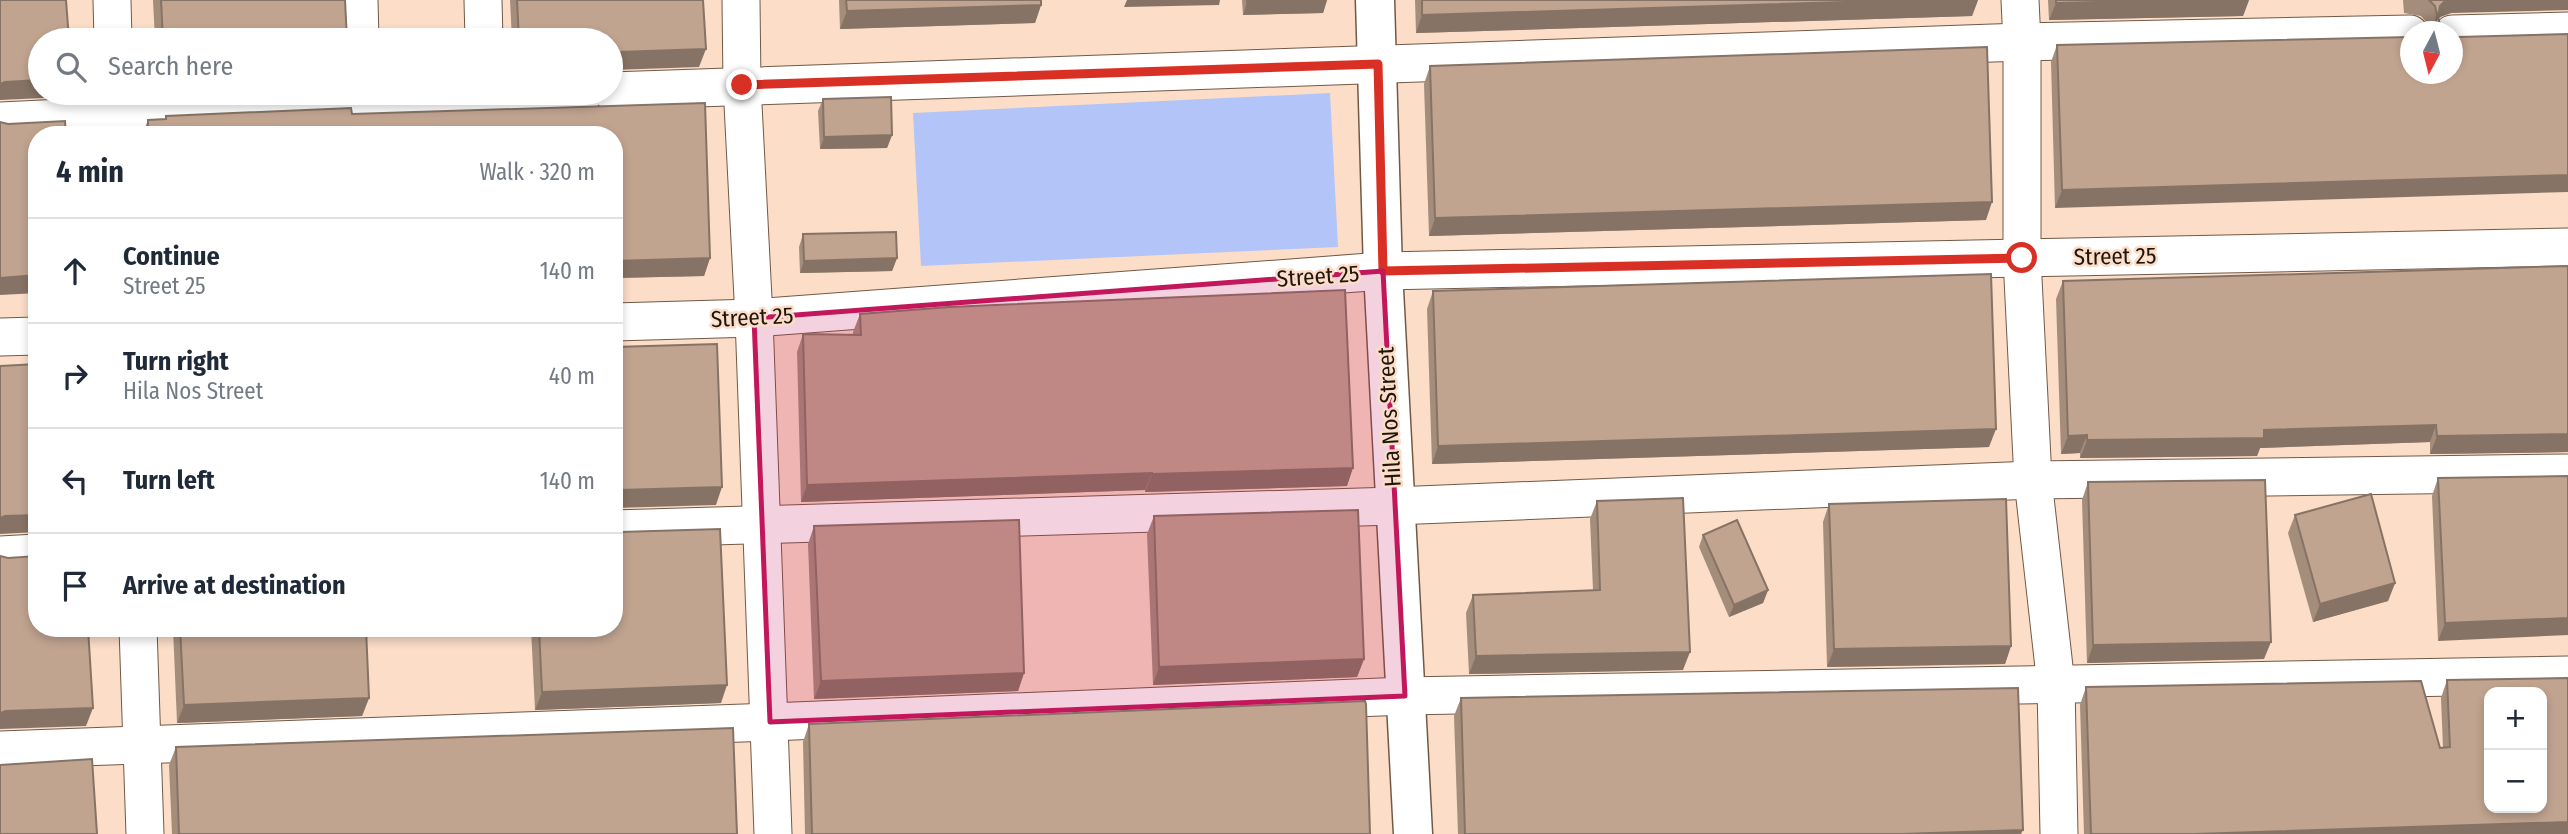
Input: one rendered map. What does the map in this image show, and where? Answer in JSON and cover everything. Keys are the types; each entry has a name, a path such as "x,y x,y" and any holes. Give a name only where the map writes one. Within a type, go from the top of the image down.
{"street":[{"path":"112,0 113,28"},
{"path":"359,0 360,28"},
{"path":"483,0 484,28"},
{"path":"741,0 742,85 774,834"},
{"name":"Hila Nos Street","path":"1375,0 1383,271 1413,834"},
{"path":"2020,0 2022,258 2033,480 2056,685 2059,834"},
{"path":"2463,33 2568,31"},
{"path":"623,91 742,85 2022,42 2400,34"},
{"path":"0,121 254,105"},
{"name":"Street 25","path":"623,321 754,318 1383,271 2568,247"},
{"path":"0,337 28,336"},
{"path":"623,529 1394,506 2033,480 2568,473"},
{"path":"0,555 28,553"},
{"path":"138,637 145,834"},
{"path":"0,750 770,722 1405,695 2568,675"}],"highlighted area":[{"path":"1383,271 1405,696 770,722 754,318"}],"shaded area":[{"path":"1330,93 1338,247 921,266 913,113"}],"building":[{"path":"0,0 66,0 68,28 28,28 28,81 0,84"},
{"path":"161,0 345,0 346,28 162,28"},
{"path":"517,0 703,0 706,49 623,52 623,28 518,28"},
{"path":"846,0 1041,0 1041,5 847,11"},
{"path":"1247,0 1327,0 1247,2"},
{"path":"1422,0 1912,0 1422,15"},
{"path":"2056,0 2179,0 2056,3"},
{"path":"2429,0 2446,0 2440,6 2439,21 2436,21 2435,6"},
{"path":"2568,34 2568,175 2062,190 2057,45 2400,37 2400,84 2463,84 2463,37"},
{"path":"1987,47 1992,202 1435,218 1430,66"},
{"path":"891,97 892,135 824,137 823,99"},
{"path":"705,103 710,258 623,261 623,126 148,126 148,120 166,119 166,116 351,108 352,114"},
{"path":"65,121 65,126 28,126 28,276 0,278 0,122 8,124"},
{"path":"896,232 897,258 804,261 803,234"},
{"path":"2568,266 2568,434 2437,436 2436,425 2264,430 2264,438 2087,440 2087,435 2068,436 2063,281"},
{"path":"1991,274 1996,429 1438,446 1433,291"},
{"path":"1345,290 1353,468 807,485 803,334 861,335 860,314 949,307"},
{"path":"717,344 722,487 623,490 623,347"},
{"path":"28,364 28,515 0,518 0,366"},
{"path":"2568,476 2568,618 2445,623 2438,478"},
{"path":"2265,480 2271,642 2093,645 2088,482"},
{"path":"2371,494 2395,583 2320,604 2295,515"},
{"path":"1683,498 1690,652 1476,656 1473,595 1600,590 1597,501"},
{"path":"2006,499 2011,646 1834,649 1829,504"},
{"path":"1358,510 1364,659 1159,667 1154,516"},
{"path":"1019,520 1024,673 821,681 814,526"},
{"path":"1737,520 1768,590 1734,605 1703,535"},
{"path":"720,529 727,685 542,692 539,637 623,637 623,532"},
{"path":"0,556 28,557 28,637 89,637 93,708 0,713"},
{"path":"180,637 366,637 369,698 184,705"},
{"path":"2568,678 2568,822 2194,834 2091,834 2086,687 2421,681 2440,748 2450,747 2447,680"},
{"path":"2018,688 2023,830 1901,834 1465,834 1461,698"},
{"path":"1365,701 1370,834 812,834 809,724"},
{"path":"733,728 737,834 179,834 176,747"},
{"path":"92,759 97,834 0,834 0,765"}],"route":[{"path":"742,85 1378,64 1383,271 2022,258"}]}
